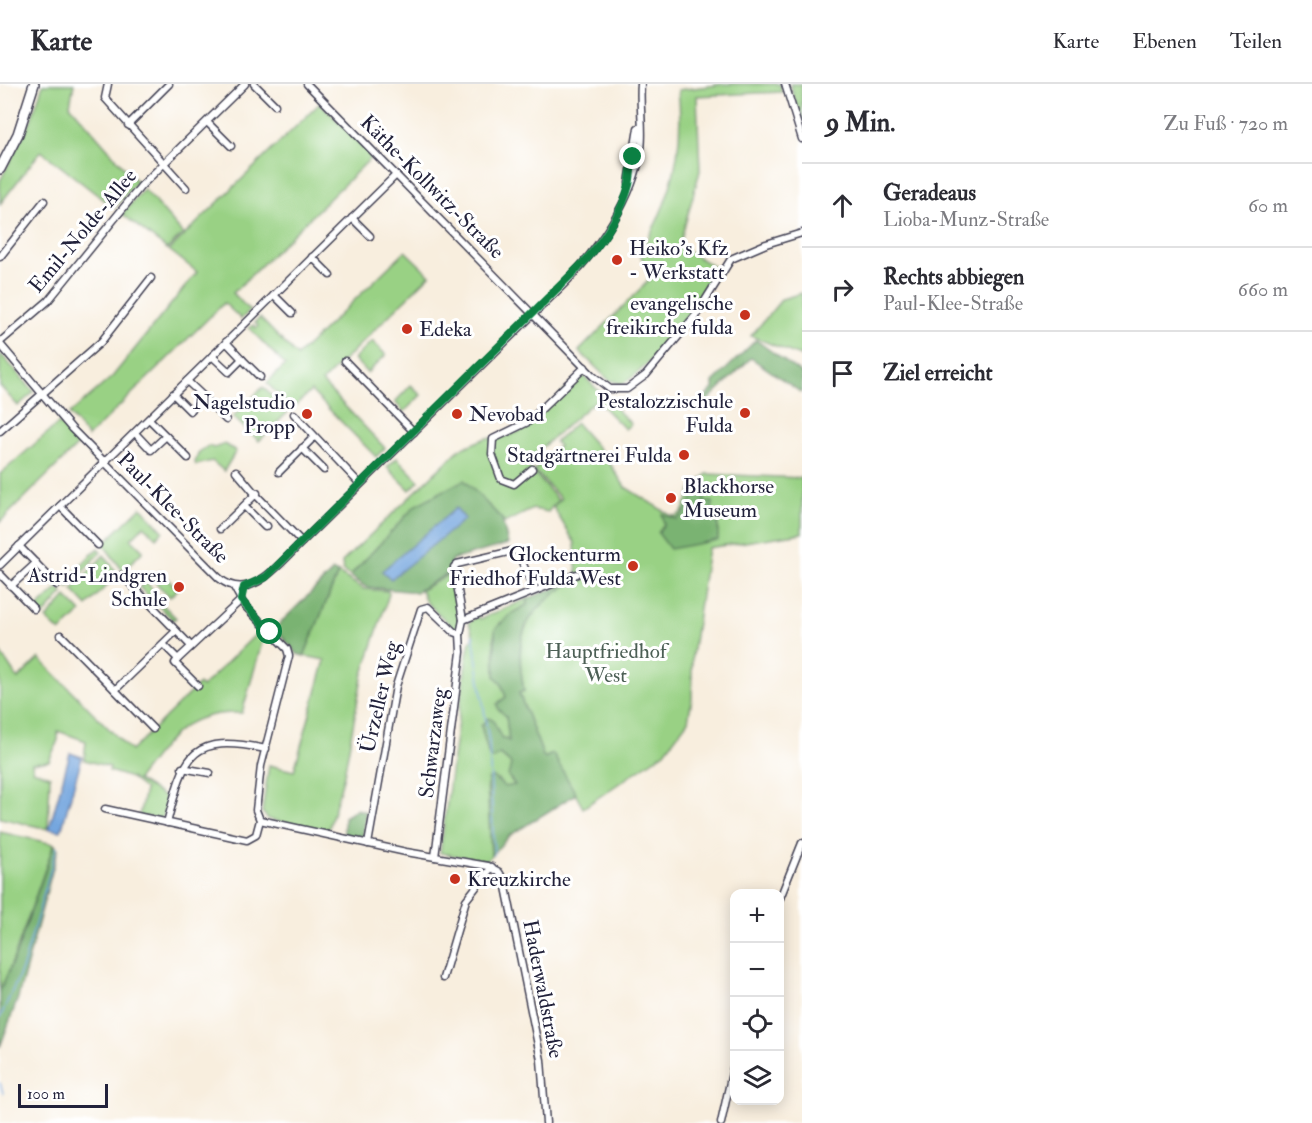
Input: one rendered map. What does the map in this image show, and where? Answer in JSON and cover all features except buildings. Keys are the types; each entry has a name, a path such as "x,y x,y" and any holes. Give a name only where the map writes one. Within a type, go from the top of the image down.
{"main road":[{"path":"0,170 18,134 34,84"}],"street":[{"path":"108,84 105,98 163,165"},
{"path":"128,125 169,84"},
{"name":"Emil-Nolde-Allee","path":"0,343 52,296 119,211 245,84"},
{"path":"254,84 275,105"},
{"name":"Käthe-Kollwitz-Straße","path":"307,84 585,367 610,389 627,389 637,383 686,328 731,259 766,244 802,233"},
{"path":"785,84 802,139"},
{"name":"Paul-Klee-Straße","path":"0,343 104,462 219,578 234,587 244,587 266,577 597,248 609,229 629,185 640,122 640,85"},
{"path":"207,122 231,146"},
{"name":"Emil-Nolde-Allee","path":"163,165 186,188"},
{"path":"0,565 396,175"},
{"path":"0,257 44,201"},
{"path":"352,218 370,236"},
{"path":"312,257 330,275"},
{"path":"0,431 101,342 151,278"},
{"path":"274,295 292,313"},
{"path":"226,342 260,377"},
{"path":"212,356 229,372 242,359"},
{"path":"345,362 414,432"},
{"path":"532,469 513,484 501,479 492,454 493,439 528,422 585,367"},
{"path":"187,381 226,420"},
{"path":"173,394 190,411 204,397"},
{"path":"294,414 360,484"},
{"path":"148,419 188,458"},
{"path":"135,433 151,450 166,436"},
{"path":"279,472 314,437"},
{"path":"302,448 324,470"},
{"path":"236,471 302,542"},
{"path":"220,529 256,493"},
{"path":"60,506 98,545"},
{"path":"244,506 265,527 267,526"},
{"path":"19,546 57,585"},
{"path":"534,590 517,550 457,564 454,567 463,620 577,574"},
{"path":"11,586 36,563"},
{"path":"0,574 34,609"},
{"path":"122,574 191,646"},
{"path":"105,809 247,840 253,839 260,820 256,810 266,748 289,656 287,649 241,600 234,587"},
{"path":"198,686 175,663 241,600 244,587"},
{"name":"Ürzeller Weg","path":"368,844 396,686 421,609 428,607 453,632 460,634"},
{"name":"Schwarzaweg","path":"435,857 463,620"},
{"path":"115,690 176,631"},
{"path":"61,635 153,729"},
{"path":"163,644 178,659"},
{"path":"167,823 182,768 197,751 216,743 233,742 266,748"},
{"path":"182,768 210,773"},
{"path":"260,820 368,844 492,867 466,900 443,978"},
{"path":"784,889 802,843"},
{"name":"Haderwaldstraße","path":"492,867 505,882 541,1060 546,1123"},
{"path":"721,1123 730,1085"}],"green space":[{"path":"43,84 74,84 70,105 137,182 114,208 41,151 0,204 0,181 31,120"},
{"path":"725,84 780,84 782,92 697,96 700,171 679,246 718,269 688,315 648,363 622,384 609,380 579,351 656,273 642,259 640,252 660,214 673,174 679,133 678,90"},
{"path":"790,84 802,84 802,123"},
{"path":"320,103 373,156 233,293 250,311 241,319 224,303 88,437 69,414 112,377 197,272 169,250"},
{"path":"144,189 183,234 167,249 122,214"},
{"path":"405,251 430,275 322,382 385,448 376,457 311,391 292,409 267,383 285,365 249,328 253,325 256,328 258,326 255,322 260,318 297,356"},
{"path":"802,293 802,357 751,336 782,299"},
{"path":"756,340 802,374 802,393 751,358 706,402 703,399 713,389 713,382"},
{"path":"372,341 386,355 367,373 354,359"},
{"path":"0,353 34,392 18,406 0,386"},
{"path":"582,374 631,424 625,429 596,400 525,462 558,500 548,512 533,509 504,523 502,519 416,505 350,576 343,571 342,562 460,449 486,438 500,438 521,431"},
{"path":"411,385 421,395 404,412 395,402"},
{"path":"263,387 288,412 259,441 233,417"},
{"path":"59,423 79,444 0,522 0,474"},
{"name":"Hauptfriedhof West","path":"576,423 605,456 625,487 670,515 676,516 682,512 693,487 707,474 802,478 802,533 708,548 692,656 692,698 688,721 665,752 583,808 553,754 544,758 519,693 524,691 520,652 527,624 546,601 577,578 575,543 553,507 561,499 534,470 559,446 555,442"},
{"path":"225,444 236,451 224,471 212,461 196,465 199,452 208,446 214,448"},
{"path":"397,458 419,481 410,490 387,467"},
{"path":"464,480 502,519 508,544 451,560 452,571 416,592 366,587 350,576 416,505"},
{"path":"704,481 707,488 704,502 713,502 711,519 718,520 718,540 670,549 658,533 664,524 662,514 677,519 685,511"},
{"path":"141,507 163,531 156,538 144,526 131,539 143,551 123,571 103,544"},
{"path":"98,548 101,552 68,588 63,583"},
{"path":"104,555 118,574 87,606 72,590"},
{"path":"160,571 178,589 170,597 152,579"},
{"path":"333,571 338,573 304,656 297,654 275,628"},
{"path":"453,572 461,626 457,631 426,602 421,590"},
{"path":"338,573 364,589 388,591 389,594 362,677 344,775 328,832 268,819 262,812 269,765 294,771 325,660 304,656"},
{"path":"573,581 543,604 526,626 520,654 524,691 519,693 544,758 553,754 576,794 509,836 491,856 488,779 493,777 505,787 515,785 508,776 511,764 500,754 493,759 489,756 481,726 488,718 493,720 501,737 509,741 506,716 498,709 497,704 506,697 501,683 495,676 495,629 512,613 528,604 527,599"},
{"path":"146,582 176,618 173,620 139,587"},
{"path":"58,588 63,593 43,616 36,609"},
{"path":"66,597 81,612 60,632 46,619"},
{"path":"527,599 529,604 500,623 494,636 495,676 501,683 506,697 500,701 506,715 509,741 481,726 489,756 499,754 511,764 510,779 515,785 505,788 498,780 487,784 491,856 486,861 440,853 467,655 470,641 474,638 469,623 478,616 480,619"},
{"path":"259,631 265,632 242,713 205,717 192,722 170,739 137,780 168,799 162,819 139,816 145,790 131,778 109,771 110,767 84,760 86,741 58,731 58,740 49,761 32,763 33,770 50,776 48,829 0,818 0,652 18,679 39,658 131,751 199,684 202,687"},
{"path":"357,809 366,812 363,837 344,835 344,817"},
{"path":"0,832 54,844 0,991"},
{"path":"54,844 58,849 18,998 0,1047 0,991 18,949"}],"water":[{"path":"456,508 465,519 391,579 382,571"},
{"path":"70,753 82,757 61,831 49,829"}],"waterway":[{"path":"473,635 489,742 494,855"},
{"path":"0,1018 23,967 57,847"},
{"path":"0,1083 3,1093"}],"place":[{"name":"Heiko's Kfz - Werkstatt","path":"617,260"},
{"name":"evangelische freikirche fulda","path":"745,315"},
{"name":"Edeka","path":"407,329"},
{"name":"Pestalozzischule Fulda","path":"745,413"},
{"name":"Nagelstudio Propp","path":"307,414"},
{"name":"Nevobad","path":"457,414"},
{"name":"Stadgärtnerei Fulda","path":"684,455"},
{"name":"Blackhorse Museum","path":"671,498"},
{"name":"Glockenturm Friedhof Fulda West","path":"633,566"},
{"name":"Astrid-Lindgren Schule","path":"179,587"},
{"name":"Kreuzkirche","path":"455,879"}],"route":[{"path":"270,632 241,600 244,587 266,577 564,284 597,248 609,229 629,185 633,157"}]}
